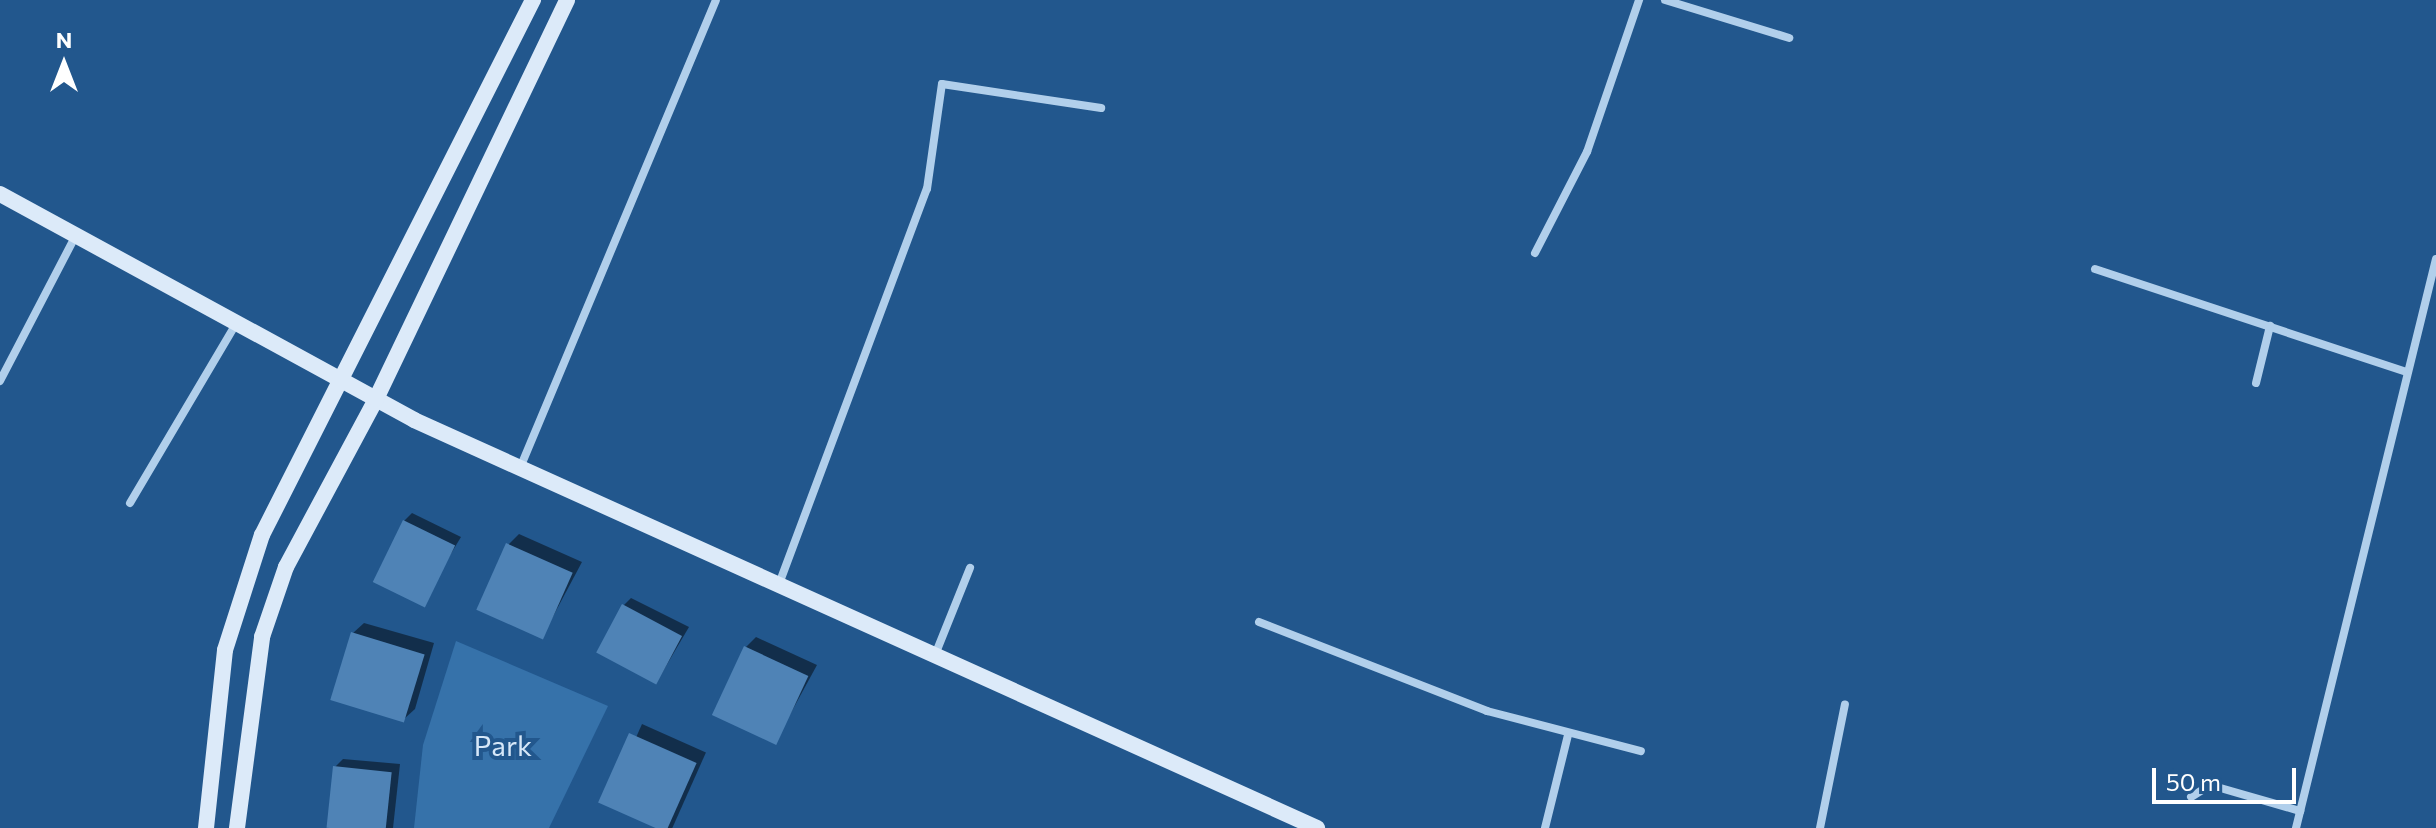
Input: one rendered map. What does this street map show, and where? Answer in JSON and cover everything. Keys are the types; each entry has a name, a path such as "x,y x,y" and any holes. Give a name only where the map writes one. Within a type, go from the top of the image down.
{"street":[{"path":"206,828 225,650 239,593 533,0"},
{"path":"237,828 262,637 319,499 376,399 567,0"},
{"path":"520,468 716,0"},
{"path":"1535,253 1587,152 1639,0"},
{"path":"1665,0 1789,38"},
{"path":"779,584 927,189 942,84 1101,108"},
{"path":"1,196 376,399 520,468 1317,828"},
{"path":"0,381 76,235"},
{"path":"2296,828 2436,259"},
{"path":"2095,269 2407,372"},
{"path":"130,503 237,323"},
{"path":"2256,383 2270,326"},
{"path":"935,655 970,568"},
{"path":"1259,622 1568,735 1641,751"},
{"path":"1820,828 1845,704"},
{"path":"1545,828 1568,735"},
{"path":"2191,797 2210,785 2300,811"}],"green space":[{"name":"Park","path":"456,641 608,706 549,828 414,828 423,745"}],"building":[{"path":"403,520 455,545 425,607 373,582"},
{"path":"506,543 573,573 543,639 476,610"},
{"path":"622,604 682,636 656,684 596,653"},
{"path":"351,632 425,655 404,722 330,700"},
{"path":"744,646 808,676 776,745 712,715"},
{"path":"629,733 697,763 668,828 656,828 598,802"},
{"path":"333,766 392,772 386,828 327,828"}]}
